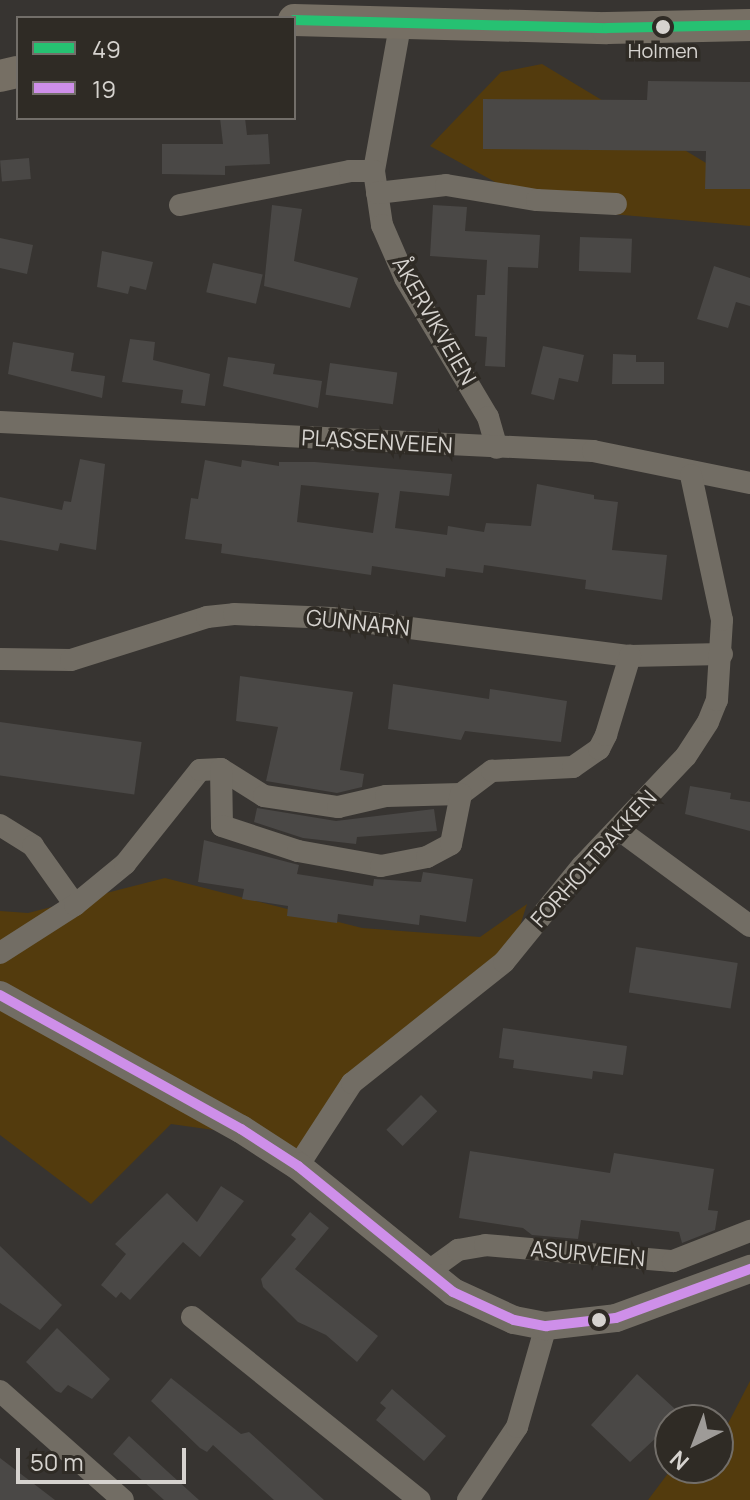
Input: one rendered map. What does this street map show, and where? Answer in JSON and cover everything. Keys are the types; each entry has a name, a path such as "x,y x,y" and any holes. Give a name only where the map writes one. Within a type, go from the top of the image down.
{"main road":[{"path":"296,20 383,16 750,25"}],"street":[{"name":"ÅKERVIKVEIEN","path":"383,16 376,182 382,225 405,278 488,417 497,448"},
{"path":"180,205 350,171 376,182 446,185 537,200 616,204"},
{"name":"PLASSENVEIEN","path":"0,422 593,451 691,475 750,483"},
{"name":"FORHOLTBAKKEN","path":"298,1166 352,1083 480,985 686,756 708,722 717,700 722,654 720,608 691,475"},
{"name":"GUNNARN","path":"0,659 71,660 192,621 234,614 332,618 630,656 722,654"},
{"path":"0,953 75,905 125,864 200,770 221,769 264,796 338,807 386,796 461,794 492,771 547,771 588,759 606,735 630,656"},
{"path":"221,769 222,826 298,851 381,866 427,857 451,844 461,794"},
{"path":"0,825 33,846 75,905"},
{"path":"618,829 750,926"},
{"path":"0,995 174,1089 298,1166 429,1271 481,1307 546,1326 644,1311 750,1269"},
{"name":"ASURVEIEN","path":"429,1271 458,1250 485,1245 673,1261 750,1231"},
{"path":"192,1317 420,1500"},
{"path":"468,1500 517,1427 546,1326"},
{"path":"0,1391 123,1500"}],"shaded area":[{"path":"542,64 721,172 750,180 750,226 542,208 430,146 501,72"},
{"path":"165,878 362,928 480,937 527,904 512,951 376,1061 303,1169 242,1134 171,1124 91,1204 0,1135 0,911 28,913"},
{"path":"750,1381 750,1500 648,1500 660,1484 734,1484 734,1412"}],"building":[{"path":"648,81 750,82 750,189 705,189 706,151 483,149 483,99 647,100"},
{"path":"220,120 245,120 247,135 268,134 270,164 225,166 225,175 162,174 162,144 223,144"},
{"path":"29,158 31,179 2,181 0,161"},
{"path":"272,205 302,209 294,261 358,278 350,308 264,286"},
{"path":"433,205 467,207 465,231 540,235 538,268 508,267 505,367 485,366 487,337 475,336 477,295 485,295 487,260 430,256"},
{"path":"580,237 632,239 631,273 579,271"},
{"path":"0,238 33,245 27,274 0,268"},
{"path":"102,251 153,262 146,290 130,286 128,294 97,287"},
{"path":"213,263 263,274 256,304 206,292"},
{"path":"714,266 750,278 750,306 736,302 728,328 697,319"},
{"path":"130,339 155,342 153,360 210,374 205,406 181,403 183,390 122,382"},
{"path":"13,342 74,353 71,371 105,376 102,398 8,374"},
{"path":"543,346 584,355 578,382 559,378 554,400 531,394"},
{"path":"613,354 636,355 636,362 664,362 664,384 612,384"},
{"path":"228,357 275,364 273,374 322,381 318,408 223,386"},
{"path":"330,363 397,372 393,404 326,395"},
{"path":"80,459 105,464 96,550 60,543 58,551 0,540 0,497 62,510 64,501 71,502"},
{"path":"205,460 241,467 242,460 279,466 279,462 315,462 452,474 449,496 400,491 395,528 447,535 448,526 484,532 486,523 531,526 537,484 594,495 594,499 618,502 612,550 667,555 662,600 585,589 586,580 484,565 483,573 446,568 445,577 372,566 371,575 221,553 222,544 185,539 191,498 198,499","holes":["301,485 379,493 373,533 297,522"]},
{"path":"240,676 353,692 340,770 364,774 362,787 337,793 266,781 278,727 236,721"},
{"path":"393,684 489,699 490,689 567,701 561,742 465,731 461,740 388,729"},
{"path":"0,722 142,742 134,794 0,776"},
{"path":"690,786 731,793 730,799 750,802 750,831 685,814"},
{"path":"257,808 336,821 434,809 437,831 357,837 356,844 303,838 254,822"},
{"path":"204,840 299,865 297,874 373,886 374,879 421,882 423,872 473,879 466,922 420,915 419,925 338,914 337,923 287,916 288,906 242,899 244,889 198,882"},
{"path":"636,947 738,963 731,1009 629,992"},
{"path":"503,1028 627,1046 623,1075 593,1071 592,1079 513,1068 514,1060 499,1058"},
{"path":"421,1095 437,1111 403,1146 386,1130"},
{"path":"470,1151 610,1173 614,1153 714,1169 708,1210 718,1211 715,1230 682,1243 679,1232 581,1220 578,1239 532,1235 523,1228 459,1218"},
{"path":"221,1186 244,1201 200,1257 183,1242 130,1300 121,1292 116,1298 101,1285 126,1254 115,1244 167,1193 197,1222"},
{"path":"310,1212 329,1228 295,1269 378,1336 357,1362 326,1335 298,1322 263,1287 261,1279 296,1239 291,1235"},
{"path":"0,1246 62,1305 40,1330 0,1303"},
{"path":"57,1328 110,1379 92,1399 68,1385 61,1393 56,1391 26,1362"},
{"path":"637,1374 670,1404 654,1404 654,1440 630,1462 591,1425"},
{"path":"171,1378 241,1434 249,1432 324,1500 274,1500 213,1445 207,1452 200,1448 151,1401"},
{"path":"392,1389 446,1436 424,1461 376,1420 386,1408 380,1403"},
{"path":"129,1436 199,1500 164,1500 113,1454"},
{"path":"0,1458 55,1500 0,1500"}],"transit line":[{"name":"49","path":"296,20 607,28 750,25"},
{"name":"19","path":"0,995 241,1129 298,1166 453,1292 514,1320 546,1326 616,1318 750,1269"}],"place":[{"name":"Holmen","path":"663,27"}]}
